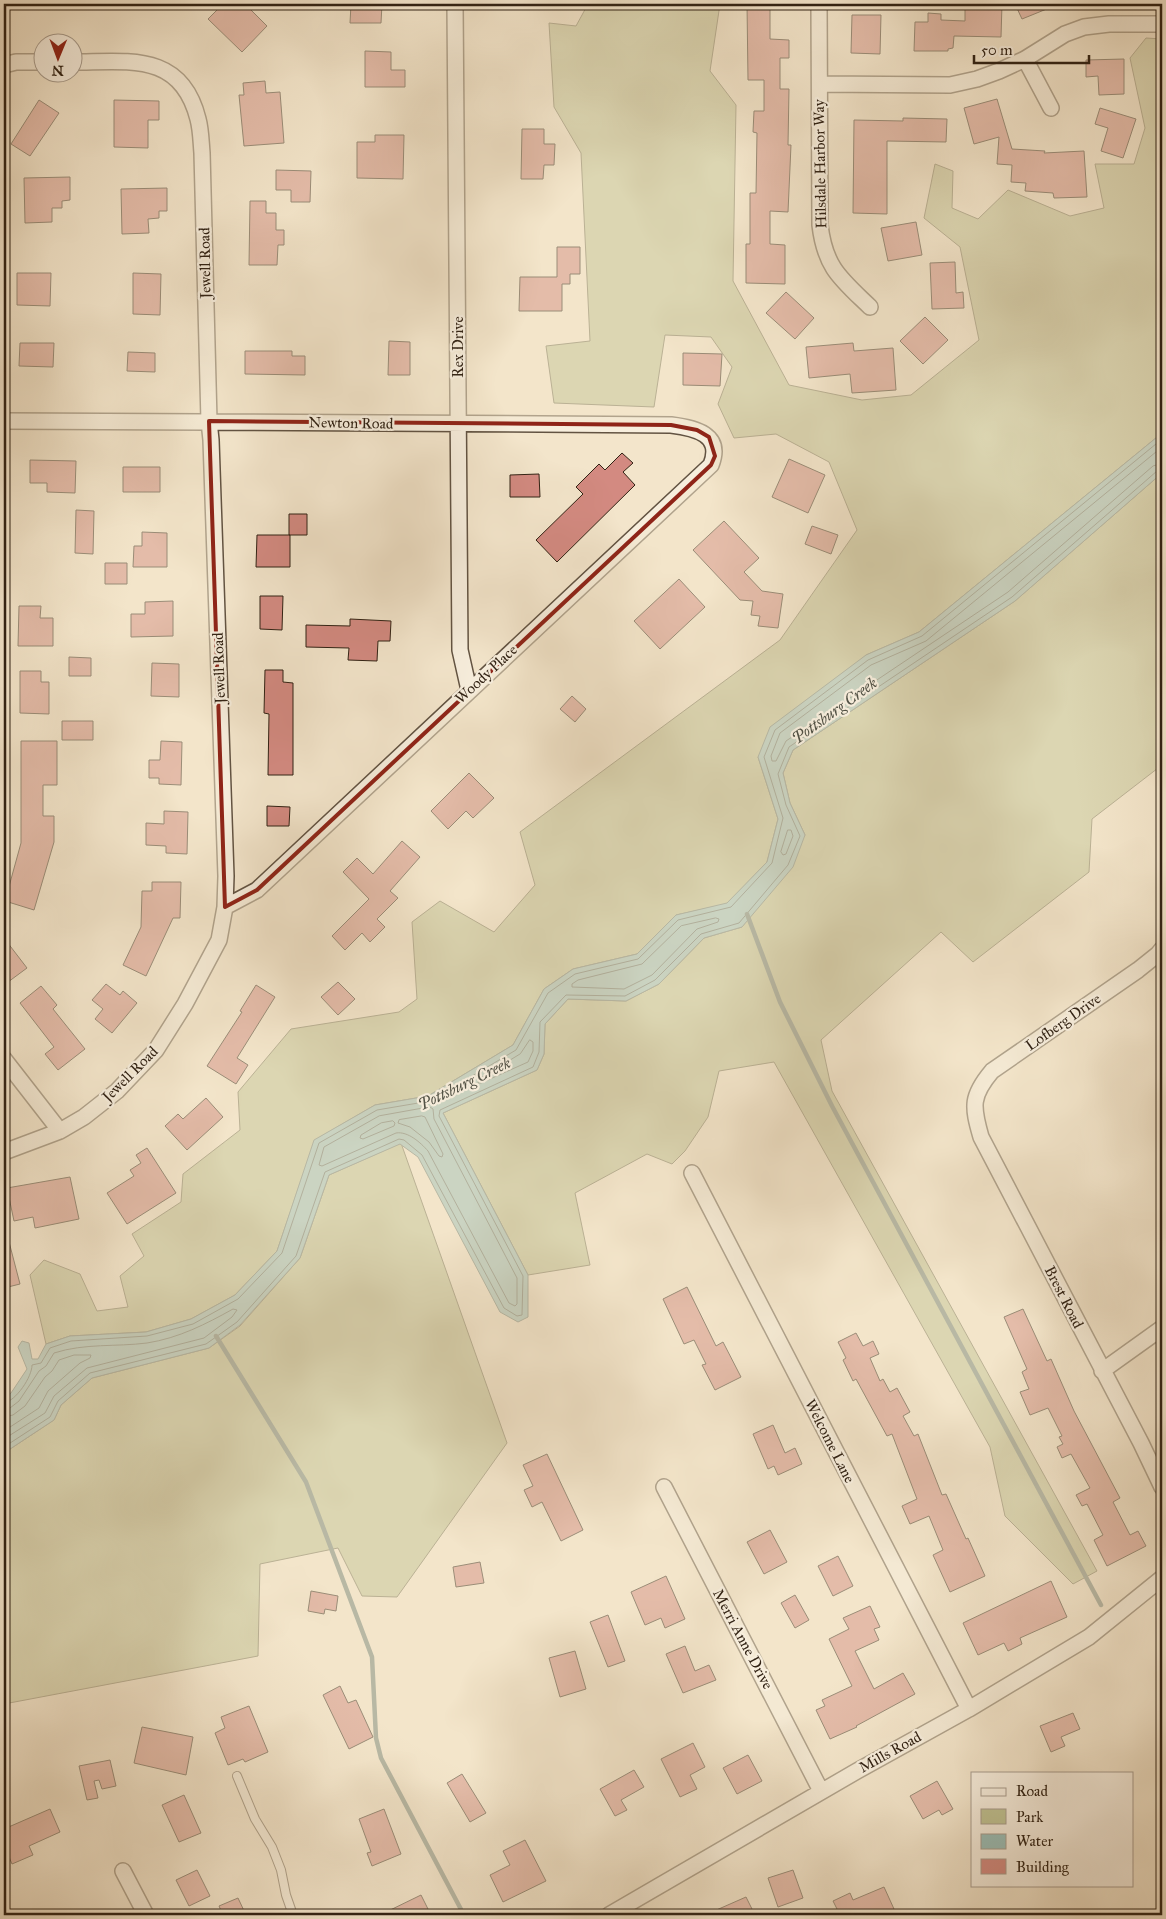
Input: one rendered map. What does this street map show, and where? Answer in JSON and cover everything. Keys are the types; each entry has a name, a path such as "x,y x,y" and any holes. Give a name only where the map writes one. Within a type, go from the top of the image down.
{"street":[{"name":"Rex Drive","path":"455,4 460,650 469,690"},
{"name":"Hilsdale Harbor Way","path":"819,4 820,225 822,244 829,261 839,277 870,307"},
{"path":"820,84 950,85 977,80 1025,59 1065,34 1084,27 1109,24 1162,24"},
{"path":"1025,59 1051,108"},
{"path":"4,65 16,62 32,62"},
{"name":"Jewell Road","path":"4,1152 60,1131 84,1117 117,1091 156,1050 219,940 226,907 209,421 202,154 199,120 191,97 184,85 172,74 158,67 142,64 82,62"},
{"name":"Newton Road","path":"4,421 671,425 697,430"},
{"name":"Woody Place","path":"226,907 257,890 711,465 715,456 714,446 708,437 697,430"},
{"name":"Lofberg Drive","path":"975,1104 979,1087 992,1071 1161,954"},
{"path":"4,1059 60,1131"},
{"name":"Brest Road","path":"975,1104 976,1120 981,1137 1141,1443 1162,1488"},
{"name":"Welcome Lane","path":"692,1173 969,1709"},
{"path":"1102,1371 1162,1328"},
{"name":"Merri Anne Drive","path":"664,1487 821,1791"},
{"name":"Mills Road","path":"609,1915 821,1791 969,1709 1089,1637 1162,1578"},
{"path":"123,1871 146,1915"}],"lane":[{"path":"237,1776 254,1819 272,1847 281,1870 286,1895 293,1915"}],"highlighted area":[{"path":"209,421 671,425 697,430 709,437 715,456 711,465 257,890 225,907"}],"green space":[{"path":"588,4 720,4 710,71 736,105 733,281 789,385 862,400 911,395 979,340 960,247 924,218 935,164 953,171 952,208 978,219 1008,190 1070,216 1104,208 1095,164 1134,164 1145,128 1130,58 1146,38 1162,39 1162,433 919,632 866,655 758,757 778,819 767,862 727,904 676,915 637,954 573,969 544,989 513,1045 428,1096 375,1105 315,1140 277,1251 235,1295 191,1319 146,1332 70,1336 46,1344 30,1275 44,1260 80,1274 97,1311 128,1307 120,1276 144,1256 132,1234 181,1202 183,1174 240,1130 238,1092 291,1029 399,1012 417,999 412,922 440,901 494,932 535,885 520,832 780,640 857,530 829,462 776,434 734,438 718,404 732,367 711,337 665,335 654,407 554,403 546,346 590,341 581,153 554,107 549,23 576,26"},
{"path":"1162,473 1162,765 1092,819 1089,872 973,962 941,932 821,1040 832,1091 1097,1571 1073,1584 1005,1516 990,1447 774,1062 719,1071 708,1117 685,1151 672,1164 647,1154 575,1193 590,1265 528,1275 443,1113 537,1070 544,1054 545,1024 568,999 626,1001 659,984 704,938 742,927 805,835 790,803 783,773 793,750 1015,601"},
{"path":"401,1143 507,1443 397,1597 362,1596 338,1548 260,1564 258,1656 4,1704 4,1453 54,1420 61,1405 92,1378 209,1348 240,1326 300,1258 329,1175"}],"water":[{"name":"Pottsburg Creek","path":"1162,433 1162,473 1015,601 793,750 783,773 790,803 805,835 793,867 742,927 704,938 659,984 626,1001 568,999 545,1024 544,1054 537,1070 443,1113 528,1275 528,1317 518,1322 500,1312 418,1157 400,1144 329,1175 300,1258 240,1325 209,1348 92,1378 61,1405 54,1420 4,1453 4,1399 11,1393 27,1369 18,1347 22,1341 29,1343 32,1359 38,1359 46,1344 70,1336 146,1332 191,1319 235,1295 277,1251 314,1140 375,1105 428,1096 513,1045 544,989 573,969 637,954 676,915 727,903 767,862 778,819 758,757 770,727 866,655 919,632"}],"building":[{"path":"223,4 245,4 267,26 242,52 208,19"},
{"path":"351,4 382,4 381,23 350,23"},
{"path":"747,4 770,4 770,39 789,40 789,58 780,58 780,89 789,89 788,145 791,145 788,212 770,211 770,244 785,245 785,284 746,283 746,244 750,244 750,193 756,193 757,133 753,132 754,111 764,111 764,80 748,80"},
{"path":"965,4 1002,4 1001,37 954,36 953,48 948,49 948,51 914,51 915,22 928,22 928,13 941,14 941,20 965,21"},
{"path":"1015,4 1059,4 1022,19"},
{"path":"852,15 881,15 880,54 851,53"},
{"path":"365,51 391,52 391,70 405,70 405,87 365,87"},
{"path":"1124,59 1124,94 1099,95 1098,76 1086,77 1086,60"},
{"path":"265,81 266,93 280,92 284,143 244,146 239,95 244,95 243,83"},
{"path":"997,99 1012,149 1045,151 1044,153 1084,151 1087,197 1054,198 1053,193 1025,191 1026,183 1011,182 1012,165 997,164 999,137 974,144 964,108"},
{"path":"39,100 59,113 30,156 11,144"},
{"path":"114,100 159,101 159,120 148,120 148,148 114,147"},
{"path":"1100,108 1136,119 1123,158 1101,151 1108,128 1095,124"},
{"path":"903,118 947,119 946,142 887,141 887,214 853,213 854,120 903,121"},
{"path":"522,129 544,129 544,144 555,144 554,165 544,165 543,179 521,179"},
{"path":"375,135 404,135 403,179 357,178 357,142 375,142"},
{"path":"276,170 311,171 310,202 291,202 291,190 276,190"},
{"path":"70,177 70,200 62,201 62,208 52,208 52,222 25,223 24,178"},
{"path":"167,188 167,211 159,211 159,218 148,219 149,233 122,234 121,189"},
{"path":"250,201 266,201 266,213 276,213 276,230 284,230 284,245 278,245 277,265 249,265"},
{"path":"916,222 922,255 888,261 881,228"},
{"path":"557,247 580,247 580,274 570,274 570,284 562,284 562,311 519,311 520,277 557,277"},
{"path":"955,262 956,293 963,292 964,308 932,309 930,263"},
{"path":"17,273 51,273 50,306 17,305"},
{"path":"133,273 161,274 160,315 133,314"},
{"path":"786,292 814,318 795,339 766,313"},
{"path":"925,317 948,340 923,364 900,341"},
{"path":"389,341 410,342 410,375 388,375"},
{"path":"20,343 54,343 53,367 19,366"},
{"path":"853,343 854,351 893,348 896,390 852,393 850,374 809,378 806,347"},
{"path":"245,351 292,351 292,356 305,356 305,375 245,374"},
{"path":"128,352 155,353 155,372 127,371"},
{"path":"683,353 722,354 720,386 683,385"},
{"path":"622,453 633,463 623,472 635,485 557,562 536,540 583,494 576,487 599,464 605,470"},
{"path":"789,459 825,475 808,513 772,497"},
{"path":"30,460 76,461 75,493 47,492 47,483 30,483"},
{"path":"123,467 160,467 160,492 123,492"},
{"path":"539,474 540,497 510,497 510,475"},
{"path":"76,510 94,511 93,554 75,553"},
{"path":"289,514 307,514 307,535 289,535"},
{"path":"724,521 759,558 744,572 762,591 783,594 778,628 758,626 760,616 751,615 753,601 740,600 693,550"},
{"path":"812,526 838,535 831,554 805,544"},
{"path":"142,532 167,533 167,567 133,567 134,546 142,546"},
{"path":"257,535 290,535 290,567 256,567"},
{"path":"105,563 127,563 127,584 105,584"},
{"path":"679,579 705,607 660,649 634,621"},
{"path":"260,596 283,596 282,630 260,629"},
{"path":"173,601 173,636 131,637 131,614 145,614 145,602"},
{"path":"19,606 41,606 40,618 53,618 53,646 18,646"},
{"path":"350,619 391,621 390,641 378,641 377,661 348,660 349,648 306,647 306,625 350,626"},
{"path":"69,657 91,658 91,676 69,676"},
{"path":"152,663 179,664 179,697 151,696"},
{"path":"265,670 283,670 283,682 293,683 293,775 268,775 269,714 264,713"},
{"path":"20,671 41,671 41,682 49,682 49,714 20,713"},
{"path":"572,696 586,709 575,722 560,709"},
{"path":"62,721 93,721 93,740 62,740"},
{"path":"21,741 57,741 57,785 43,785 43,816 54,816 54,842 34,910 5,901 21,843"},
{"path":"161,741 182,742 181,785 159,784 159,778 149,778 149,760 160,760"},
{"path":"469,773 494,798 473,818 466,811 448,829 431,811"},
{"path":"267,806 290,807 289,826 267,826"},
{"path":"164,811 188,812 187,854 166,853 166,846 146,845 146,823 164,824"},
{"path":"402,841 420,857 390,891 398,898 377,919 385,927 370,942 362,933 345,950 332,936 369,899 343,872 357,858 373,874"},
{"path":"152,882 181,882 180,918 173,918 146,976 123,965 141,927 142,891 152,891"},
{"path":"4,938 27,968 4,985"},
{"path":"338,982 355,999 338,1015 321,997"},
{"path":"106,984 120,995 123,991 137,1003 112,1033 95,1019 103,1009 92,1000"},
{"path":"256,985 275,997 237,1058 248,1065 236,1084 207,1066 242,1012 240,1011"},
{"path":"41,986 57,1005 53,1009 85,1049 58,1070 45,1054 54,1047 20,1003"},
{"path":"206,1098 223,1117 187,1150 165,1126 178,1114 183,1119"},
{"path":"147,1148 176,1193 127,1224 107,1193 134,1176 130,1170 141,1163 136,1155"},
{"path":"70,1177 79,1219 35,1228 33,1217 14,1221 7,1188"},
{"path":"8,1238 20,1284 4,1288 4,1239"},
{"path":"687,1287 716,1346 723,1342 741,1377 715,1390 702,1365 706,1364 694,1340 684,1344 663,1299"},
{"path":"1023,1309 1047,1361 1051,1359 1074,1411 1120,1498 1113,1502 1130,1535 1138,1531 1146,1546 1107,1566 1094,1540 1103,1535 1087,1504 1082,1506 1076,1495 1090,1488 1071,1454 1062,1458 1057,1447 1063,1444 1059,1437 1062,1436 1048,1408 1030,1415 1020,1392 1029,1389 1022,1372 1027,1369 1004,1317"},
{"path":"856,1333 863,1346 873,1341 879,1354 870,1358 880,1381 883,1379 890,1392 897,1388 910,1412 903,1416 914,1436 918,1434 942,1495 946,1494 985,1576 950,1592 933,1555 943,1550 929,1516 910,1524 902,1506 917,1499 892,1434 887,1436 856,1379 853,1381 843,1360 846,1358 838,1342"},
{"path":"773,1425 785,1453 795,1448 802,1464 778,1475 774,1466 768,1469 753,1434"},
{"path":"547,1454 583,1530 561,1541 542,1502 532,1507 524,1490 533,1486 523,1465"},
{"path":"770,1530 787,1562 764,1574 747,1542"},
{"path":"838,1556 853,1586 833,1596 818,1566"},
{"path":"480,1562 484,1583 456,1587 453,1567"},
{"path":"666,1576 685,1619 665,1628 661,1618 645,1625 631,1592"},
{"path":"1051,1581 1067,1617 1020,1638 1022,1644 1008,1651 1004,1643 978,1655 963,1623"},
{"path":"311,1591 338,1596 336,1611 325,1609 324,1614 308,1611"},
{"path":"795,1595 809,1620 795,1628 781,1603"},
{"path":"870,1606 880,1627 874,1629 879,1640 855,1651 874,1689 903,1673 915,1694 857,1727 830,1739 816,1710 825,1706 822,1700 852,1686 829,1639 849,1629 843,1618"},
{"path":"608,1615 625,1661 608,1667 590,1622"},
{"path":"685,1646 695,1671 709,1665 716,1680 683,1693 666,1654"},
{"path":"575,1651 586,1689 560,1697 549,1658"},
{"path":"340,1686 348,1703 356,1700 373,1737 349,1749 323,1695"},
{"path":"249,1706 268,1752 245,1762 243,1759 228,1765 215,1733 225,1728 221,1717"},
{"path":"1073,1713 1080,1729 1061,1737 1065,1746 1051,1752 1040,1726"},
{"path":"142,1727 193,1737 186,1775 134,1763"},
{"path":"693,1743 705,1767 690,1775 697,1789 680,1797 661,1759"},
{"path":"748,1755 762,1781 737,1794 723,1768"},
{"path":"110,1760 116,1786 102,1789 99,1780 94,1781 98,1798 87,1800 79,1766"},
{"path":"634,1770 644,1787 621,1800 627,1810 615,1816 600,1789"},
{"path":"462,1774 486,1813 470,1822 447,1783"},
{"path":"937,1781 953,1809 942,1815 939,1810 923,1819 910,1796"},
{"path":"184,1795 201,1833 179,1842 162,1805"},
{"path":"50,1809 60,1832 29,1846 33,1855 12,1864 4,1845 4,1829"},
{"path":"384,1809 401,1854 372,1866 367,1853 371,1852 359,1819"},
{"path":"525,1840 546,1881 503,1902 490,1875 510,1865 503,1851"},
{"path":"197,1870 210,1896 189,1906 176,1880"},
{"path":"793,1870 803,1898 778,1907 768,1878"},
{"path":"884,1887 894,1909 877,1915 840,1915 833,1901 850,1893 853,1900"},
{"path":"421,1895 431,1915 380,1915"},
{"path":"746,1897 755,1915 705,1915"},
{"path":"238,1898 246,1915 223,1915 219,1906"}],"waterway":[{"path":"747,914 780,1002 832,1106 1101,1605"},
{"path":"216,1336 306,1482 372,1657 376,1738 381,1758 464,1915"}]}
